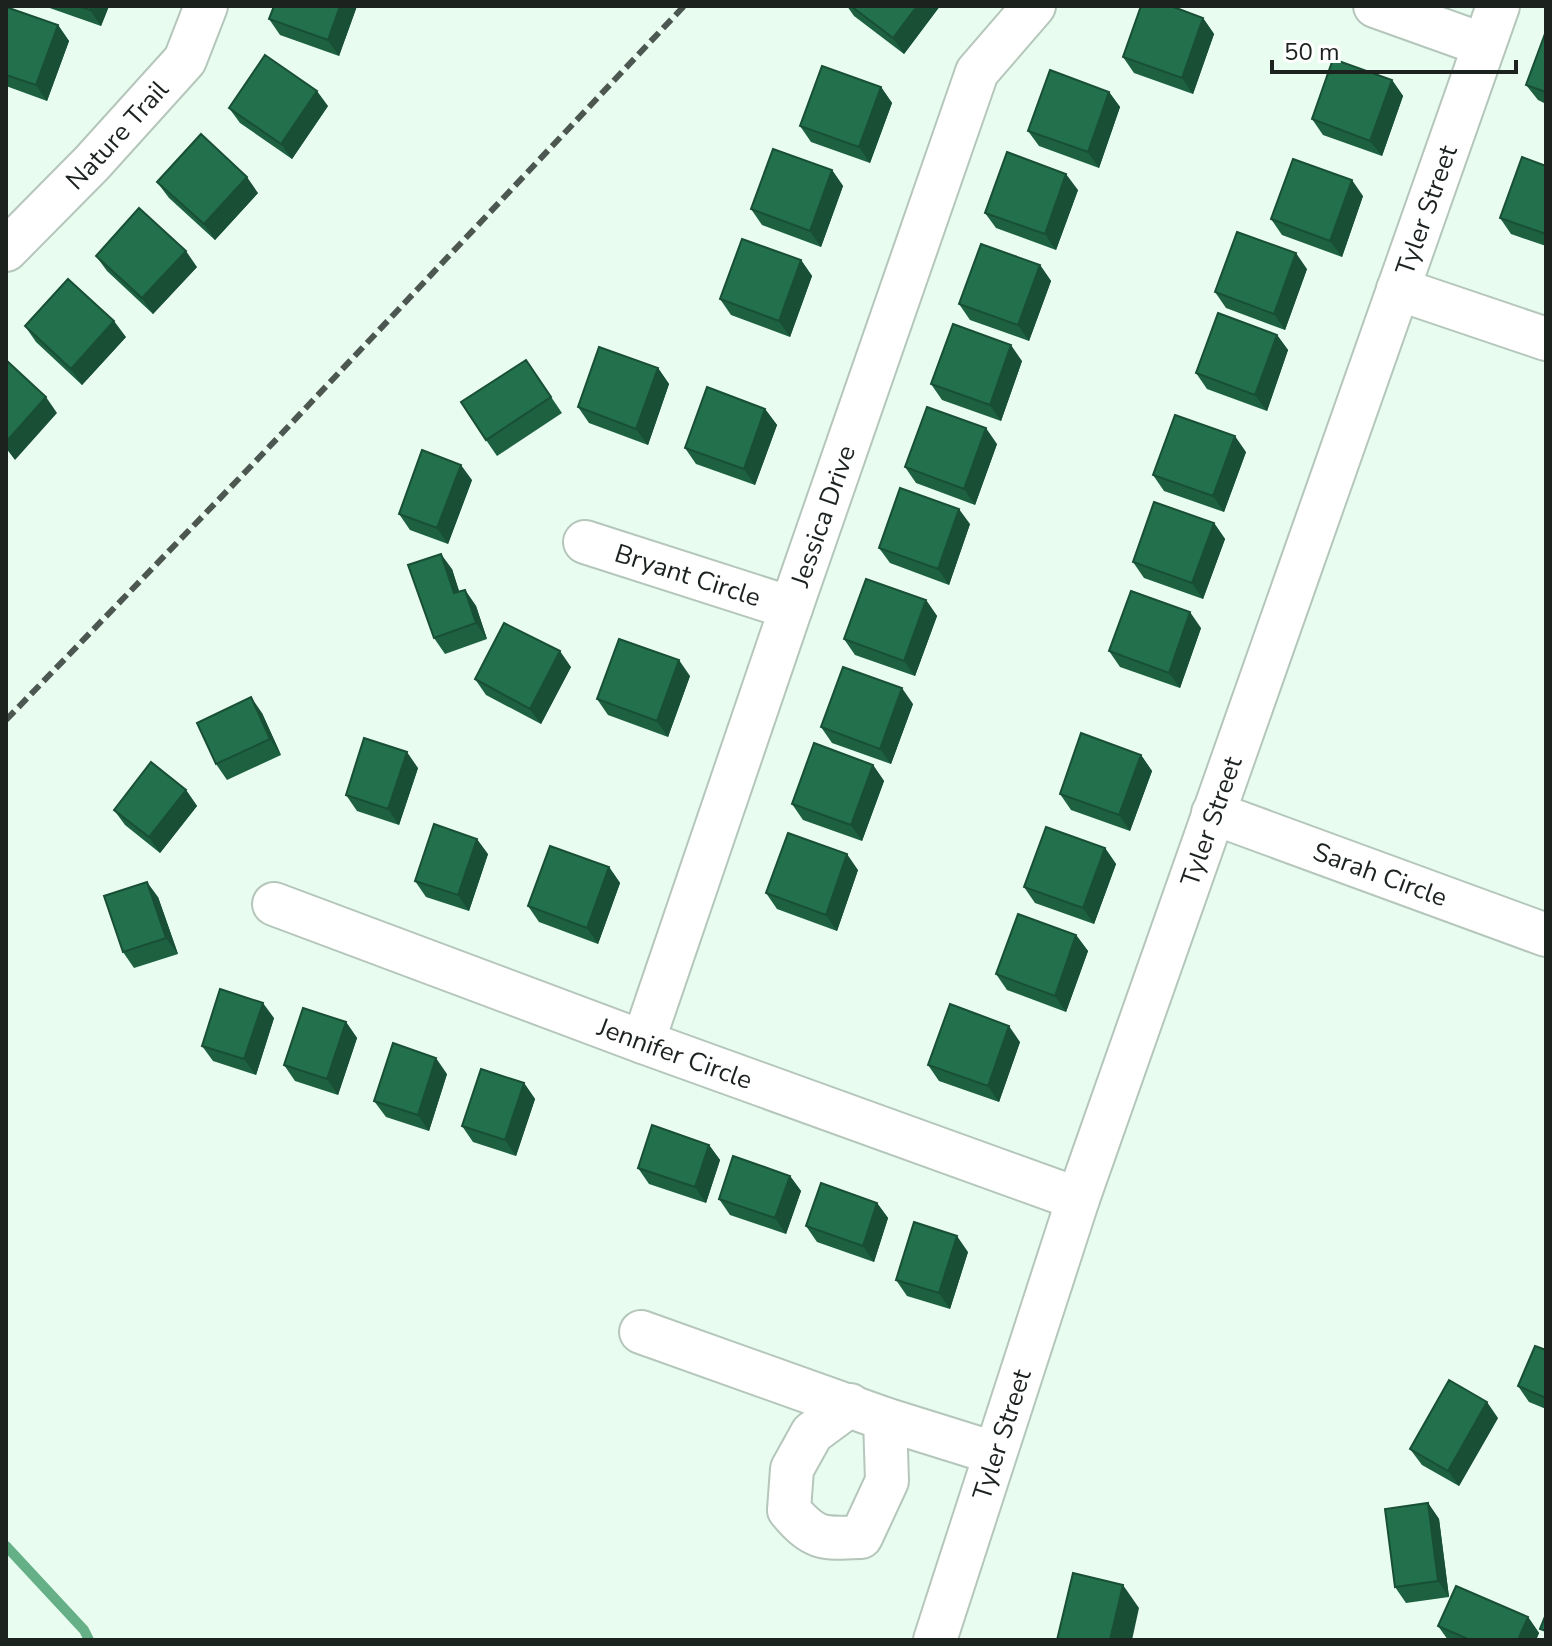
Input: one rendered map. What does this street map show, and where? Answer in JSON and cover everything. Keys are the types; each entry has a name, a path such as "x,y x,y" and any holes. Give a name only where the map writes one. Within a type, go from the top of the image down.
{"street":[{"name":"Nature Trail","path":"6,250 92,163 185,60 206,6"},
{"name":"Jessica Drive","path":"643,1042 977,72 1034,6"},
{"path":"1375,6 1484,45"},
{"name":"Tyler Street","path":"935,1640 1078,1199 1498,6"},
{"path":"1398,289 1546,339"},
{"name":"Bryant Circle","path":"585,542 791,608"},
{"name":"Sarah Circle","path":"1213,813 1546,935"},
{"name":"Jennifer Circle","path":"274,904 643,1042 1078,1199"},
{"path":"641,1332 994,1453"}],"building":[{"path":"274,6 340,6 328,40 269,19"},
{"path":"851,6 917,6 893,38"},
{"path":"1141,6 1171,6 1203,18 1182,78 1123,57"},
{"path":"6,7 58,25 36,85 6,75"},
{"path":"1546,31 1546,92 1526,85"},
{"path":"265,55 317,91 281,144 229,108"},
{"path":"1333,59 1392,80 1370,141 1312,119"},
{"path":"822,66 881,87 859,147 800,126"},
{"path":"1050,70 1109,92 1088,152 1028,131"},
{"path":"201,134 247,177 204,224 157,182"},
{"path":"773,149 832,170 810,231 751,209"},
{"path":"1007,152 1066,174 1045,234 985,213"},
{"path":"1522,157 1546,166 1546,234 1500,218"},
{"path":"1293,159 1352,180 1330,241 1271,219"},
{"path":"139,208 186,251 142,298 96,256"},
{"path":"1237,232 1296,253 1274,314 1215,292"},
{"path":"742,239 801,260 779,321 720,299"},
{"path":"981,244 1040,265 1018,325 959,304"},
{"path":"68,279 114,321 71,369 25,326"},
{"path":"1218,313 1277,335 1255,395 1196,373"},
{"path":"953,324 1011,345 990,405 931,384"},
{"path":"599,347 658,368 636,429 578,407"},
{"path":"6,360 46,397 6,442"},
{"path":"526,360 551,397 486,440 461,402"},
{"path":"707,387 765,409 744,469 685,448"},
{"path":"927,407 986,428 964,489 905,467"},
{"path":"1175,415 1235,436 1213,496 1153,475"},
{"path":"422,450 461,465 437,528 399,514"},
{"path":"900,488 959,509 938,569 879,548"},
{"path":"1154,502 1214,523 1192,583 1133,562"},
{"path":"441,554 454,593 465,590 476,623 434,638 408,565"},
{"path":"866,579 926,600 904,661 844,639"},
{"path":"1131,591 1190,612 1169,673 1109,651"},
{"path":"504,623 560,651 530,709 475,679"},
{"path":"619,639 679,660 657,721 597,699"},
{"path":"843,667 902,688 880,749 821,727"},
{"path":"251,697 270,739 216,764 197,723"},
{"path":"1081,733 1141,755 1119,815 1060,794"},
{"path":"364,738 407,752 388,809 346,795"},
{"path":"814,743 873,765 851,825 792,804"},
{"path":"151,762 186,790 149,837 114,810"},
{"path":"434,824 477,839 458,895 415,881"},
{"path":"1046,827 1105,848 1083,908 1024,887"},
{"path":"788,833 847,854 826,915 766,893"},
{"path":"550,846 609,867 587,928 528,906"},
{"path":"147,882 166,938 123,952 104,896"},
{"path":"1018,914 1076,935 1055,996 996,974"},
{"path":"220,989 263,1003 244,1059 202,1046"},
{"path":"950,1004 1009,1026 988,1086 928,1065"},
{"path":"303,1008 346,1022 327,1079 284,1065"},
{"path":"393,1043 436,1058 418,1115 374,1101"},
{"path":"481,1069 524,1083 505,1140 462,1126"},
{"path":"652,1125 709,1145 695,1187 638,1168"},
{"path":"733,1156 790,1176 775,1218 719,1199"},
{"path":"821,1183 877,1203 863,1246 806,1226"},
{"path":"914,1222 957,1236 939,1293 896,1280"},
{"path":"1535,1346 1546,1350 1546,1398 1518,1386"},
{"path":"1449,1380 1487,1402 1448,1471 1410,1449"},
{"path":"1428,1503 1438,1581 1395,1587 1385,1509"},
{"path":"1073,1573 1123,1585 1110,1640 1057,1640"},
{"path":"1456,1586 1528,1617 1518,1640 1470,1640 1438,1626"},
{"path":"1546,1614 1546,1631 1540,1629"}],"waterway":[{"path":"6,1546 84,1630 89,1640"}],"railway":[{"path":"6,720 254,463 684,6"}]}
